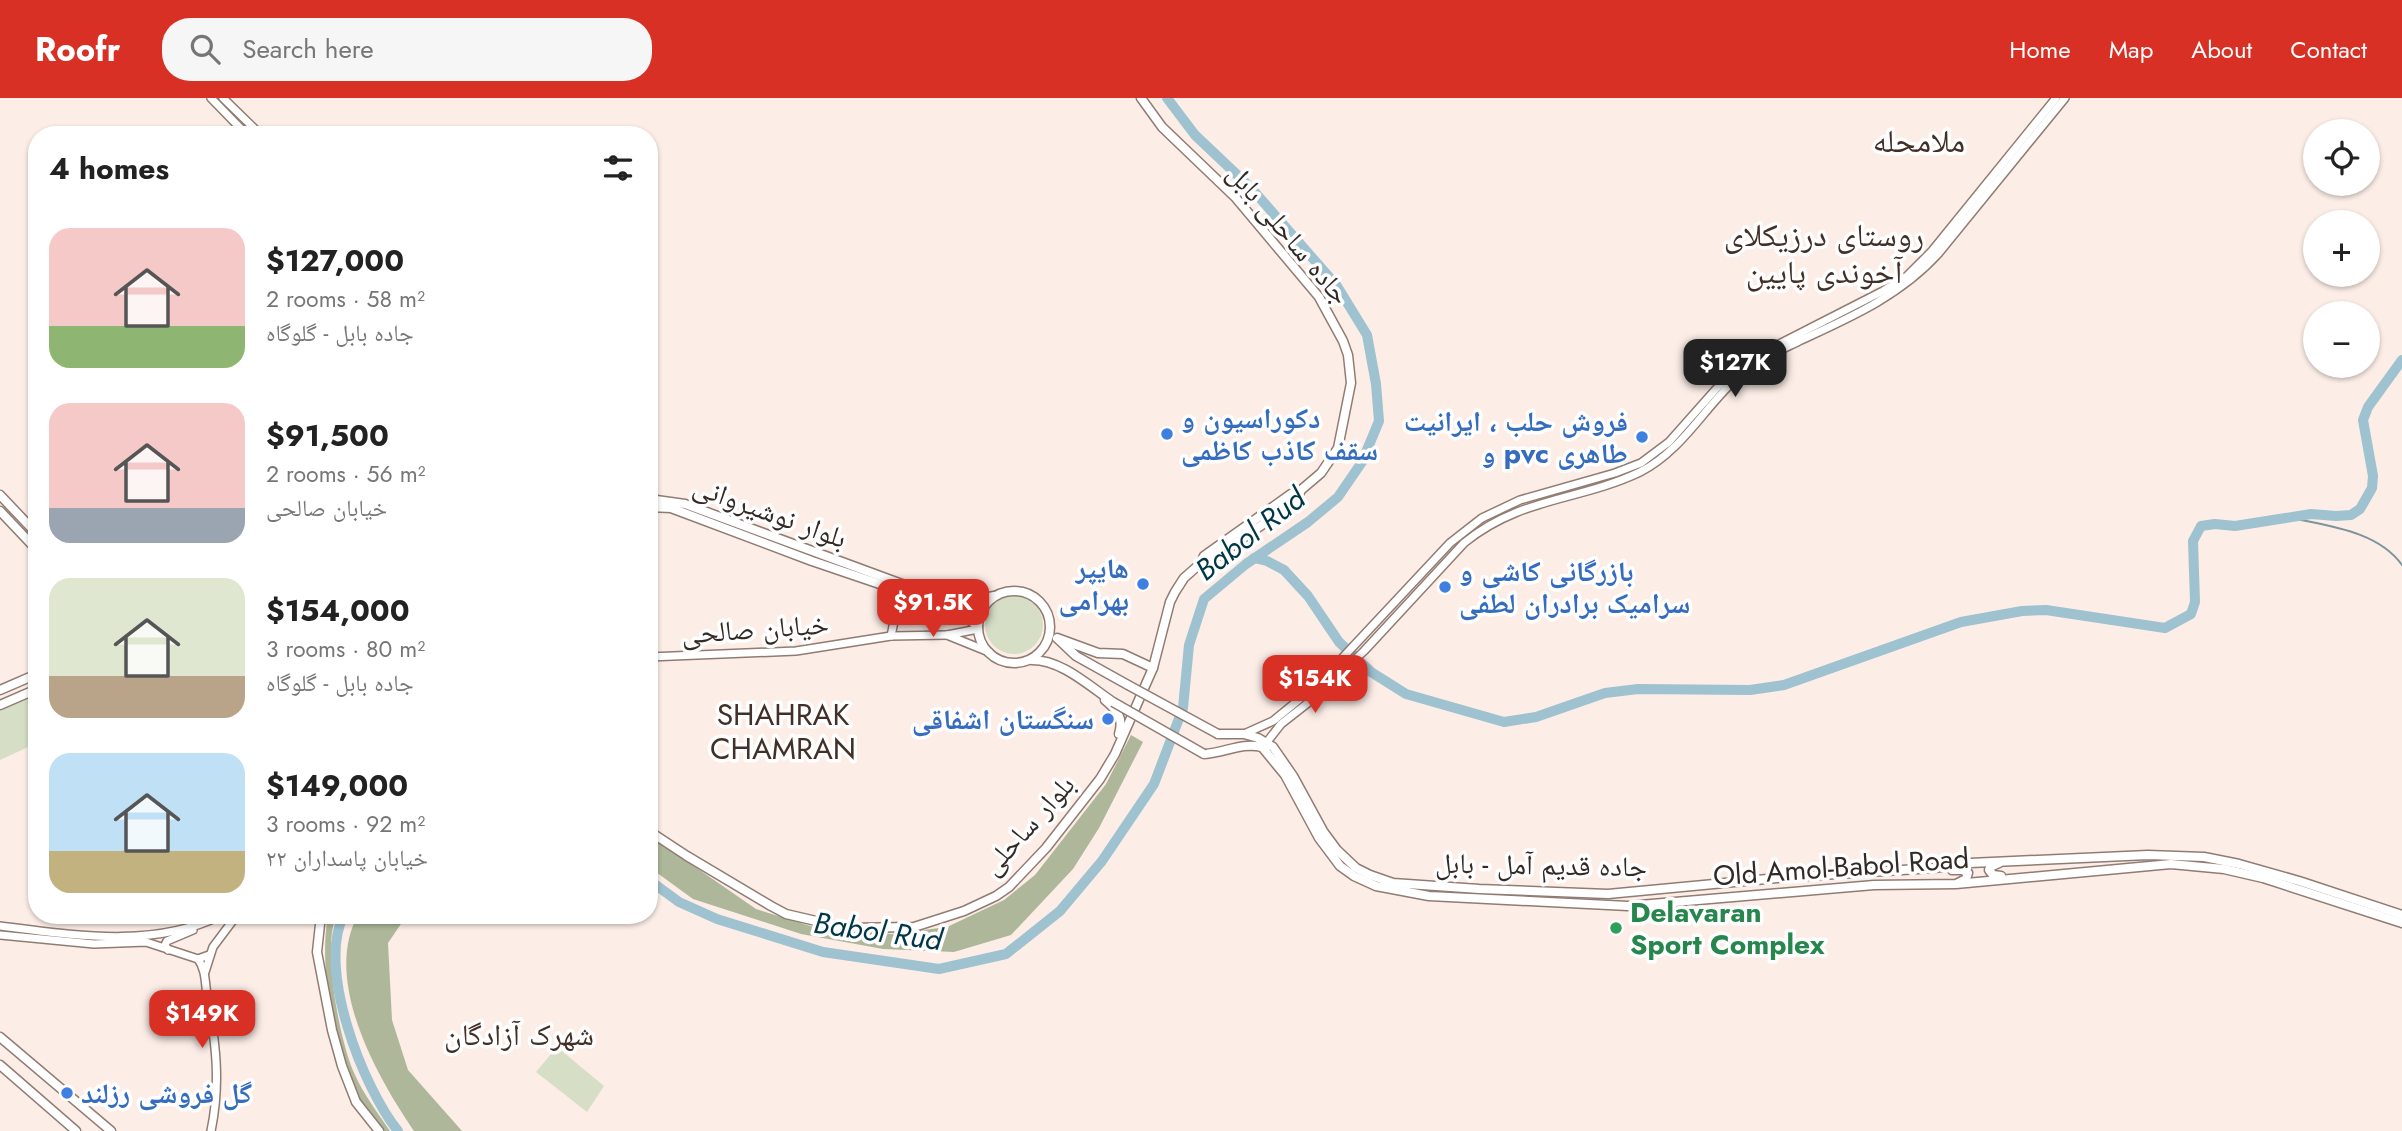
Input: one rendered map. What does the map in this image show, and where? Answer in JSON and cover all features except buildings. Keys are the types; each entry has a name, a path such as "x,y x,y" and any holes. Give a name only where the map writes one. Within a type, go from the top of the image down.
{"main road":[{"path":"211,98 238,126"},
{"path":"223,98 252,126"},
{"name":"جاده ساحلی بابل","path":"1141,98 1162,127 1235,197 1311,287 1328,311 1348,355 1351,383 1338,448 1321,472 1301,490 1291,494 1204,556 1201,563"},
{"path":"2056,98 1932,251 1907,276 1750,359 1716,389 1669,442 1641,463 1520,500 1482,518 1450,543 1318,684 1273,721 1244,734 1218,734 1076,656 1057,638 1044,605 1029,593 1009,590 994,596 982,610 978,628 983,645 1000,660 1011,663 1044,660 1058,665 1113,702 1204,754 1214,754 1245,745 1265,744 1281,724 1364,651 1464,544 1485,527 1514,512 1616,481 1654,464 1741,374 1772,355 1889,296 1916,277 1938,254 2065,98"},
{"path":"0,495 28,525"},
{"name":"بلوار نوشیروانی","path":"658,500 685,504 956,604 994,596"},
{"name":"بلوار نوشیروانی","path":"658,507 671,508 812,561 959,611 978,628"},
{"path":"0,511 28,541"},
{"name":"بلوار ساحلی","path":"658,837 786,914 846,928 914,927 964,911 996,896 1009,887 1074,814 1115,754 1153,668 1170,602 1178,585 1201,563"},
{"path":"891,636 898,589"},
{"path":"1394,602 1401,609"},
{"path":"965,617 966,630"},
{"path":"947,635 978,628"},
{"path":"1029,660 1045,648 1051,628"},
{"path":"947,635 989,652"},
{"name":"خيابان صالحی","path":"658,657 796,651 891,636 947,635"},
{"path":"1057,638 1098,653 1123,654 1153,668"},
{"path":"0,690 28,678"},
{"path":"1084,682 1119,714 1121,727 1115,754"},
{"path":"0,705 28,693"},
{"path":"1244,734 1265,744"},
{"name":"Old Amol-Babol Road","path":"1265,744 1279,753 1323,831 1337,850 1356,868 1392,883 1608,894 1789,877 1934,869 1970,863 2148,855 2204,857 2289,877 2402,915"},
{"name":"Old Amol-Babol Road","path":"1265,744 1319,838 1340,866 1368,883 1396,891 1499,901 1628,905 1874,885 1956,884 2171,864 2224,869 2285,883 2402,923"},
{"path":"2002,862 1990,867 1990,874 2031,875"},
{"path":"1934,869 1967,871 1969,876 1956,884"},
{"path":"0,935 147,938 203,924 214,926 222,934"},
{"path":"168,950 165,945 167,941 203,924"},
{"path":"320,924 317,952 332,1030 356,1102 361,1112 379,1131"},
{"path":"205,973 209,956 228,925"},
{"path":"0,926 46,936"},
{"path":"147,938 168,950 198,959 209,956"},
{"path":"198,959 205,973 215,1035 218,1084 211,1131"},
{"path":"0,1037 108,1130"},
{"path":"0,1065 76,1131"},
{"path":"62,1119 66,1131"}],"green space":[{"path":"1014,596 1025,598 1038,609 1043,625 1041,636 1030,649 1014,654 1003,652 990,641 985,625 987,614 998,601"},
{"path":"28,697 28,747 0,760 0,709"},
{"path":"1131,735 1143,742 1099,828 1073,869 1011,935 954,952 883,949 801,934 693,899 658,874 658,841 756,909 820,929 892,934 947,927 1004,900 1035,875 1106,784"},
{"path":"327,924 334,924 331,948 334,995 349,1060 371,1104 390,1131 384,1131 362,1105 343,1058 327,985"},
{"path":"355,924 401,924 388,943 392,1020 408,1070 462,1131 414,1131 399,1109 371,1056 350,998 346,969 349,941"},
{"path":"557,1047 604,1086 587,1112 536,1072"}],"waterway":[{"name":"Babol Rud","path":"658,887 679,902 717,919 823,952 939,969 1006,954 1060,911 1102,861 1154,784 1183,708 1189,645 1204,599 1246,564 1308,522 1338,497 1362,462 1379,421 1376,384 1367,335 1337,286 1252,189 1195,135 1167,98"},
{"path":"1254,558 1284,570 1308,596 1339,642 1371,672 1406,694 1504,722 1536,717 1605,693 1638,689 1750,690 1784,685 1961,622 2022,611 2046,610 2165,628 2191,614 2195,602 2193,541 2201,526 2235,526 2311,514 2351,515 2360,509 2372,488 2373,476 2363,420 2368,407 2402,360"},
{"path":"2287,517 2365,537 2391,553 2402,565"},
{"name":"Babol Rud","path":"341,924 337,937 336,965 347,1026 371,1086 384,1112 398,1131"}],"place":[{"name":"دکوراسیون و سقف کاذب کاظمی","path":"1167,434"},
{"name":"فروش حلب ، ایرانیت و pvc طاهری","path":"1642,437"},
{"name":"هایپر بهرامی","path":"1143,584"},
{"name":"بازرگانی کاشی و سرامیک برادران لطفی","path":"1445,587"},
{"name":"سنگستان اشفاقی","path":"1108,719"},
{"name":"Delavaran Sport Complex","path":"1616,928"},
{"name":"گل فروشی رزلند","path":"67,1093"}],"district":[{"name":"ملامحله","path":"1919,141"},
{"name":"روستای درزیکلای آخوندی پایین","path":"1824,254"},
{"name":"SHAHRAK CHAMRAN","path":"783,731"},
{"name":"شهرک آزادگان","path":"519,1034"}]}
